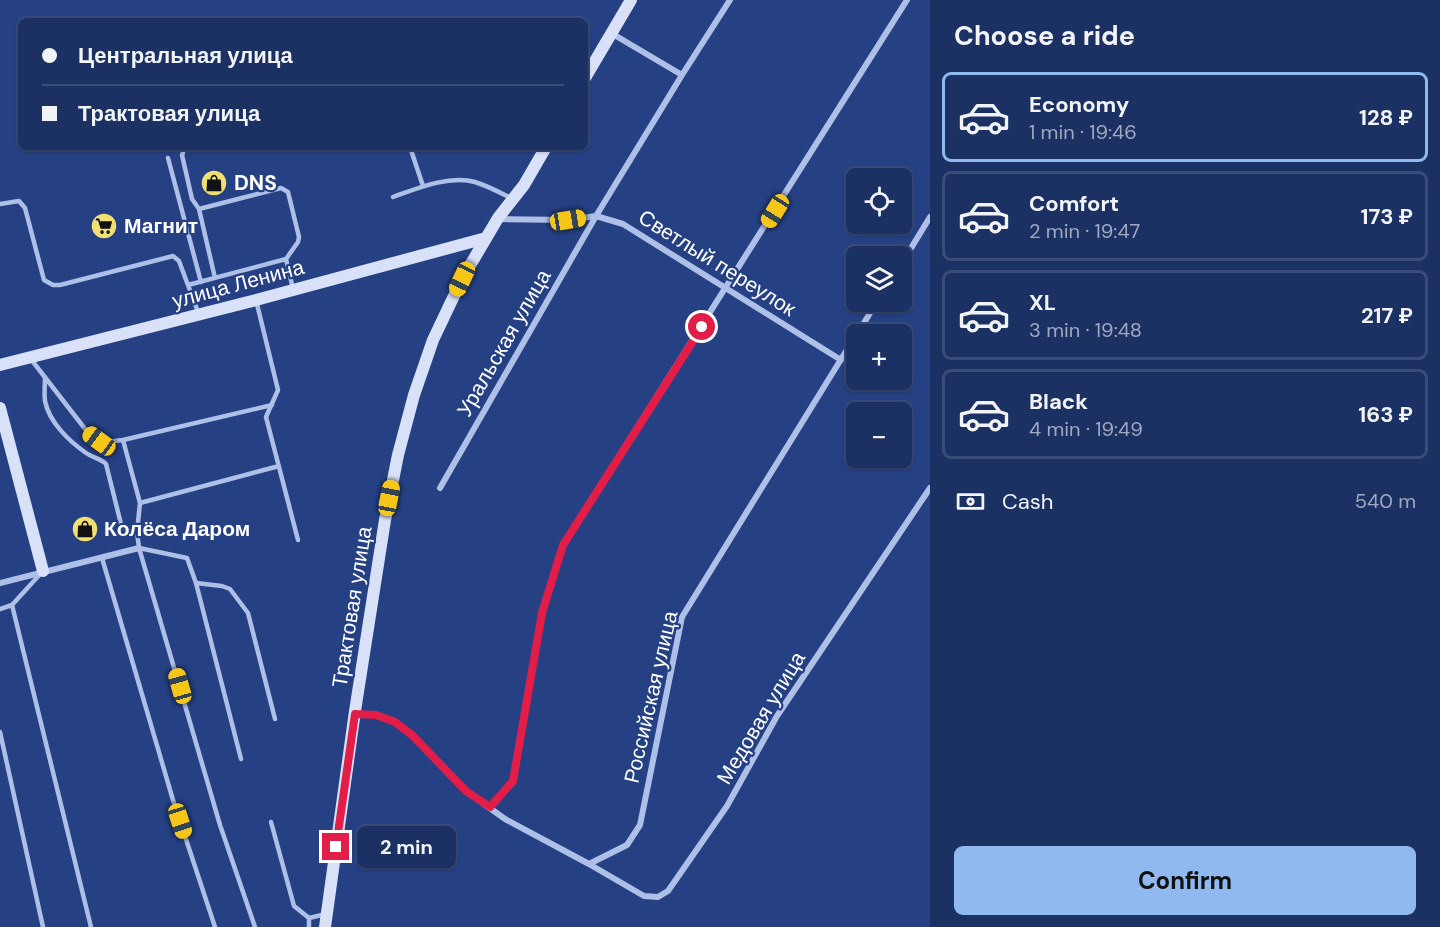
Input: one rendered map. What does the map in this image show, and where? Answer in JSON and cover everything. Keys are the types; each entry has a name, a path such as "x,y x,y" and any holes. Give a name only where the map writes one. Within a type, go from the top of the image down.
{"street":[{"path":"588,73 631,0"},
{"path":"611,33 682,75 730,0"},
{"path":"490,807 513,781 542,613 563,545 907,0"},
{"name":"Уральская улица","path":"441,488 596,216 682,75"},
{"name":"Трактовая улица","path":"325,927 385,520 408,415 433,340 462,279 498,219 514,199 544,150"},
{"name":"Светлый переулок","path":"498,219 568,220 596,216 623,224 841,360"},
{"path":"912,247 930,217"},
{"name":"улица Ленина","path":"0,365 199,315 486,238"},
{"name":"Российская улица","path":"589,864 627,845 640,825 682,617 846,352"},
{"path":"0,408 43,571"},
{"name":"Медовая улица","path":"589,864 644,896 658,897 668,891 727,806 777,716 930,488"},
{"path":"0,583 139,548"},
{"path":"355,714 376,715 395,722 412,735 466,791 504,819 589,864"}],"lane":[{"path":"184,150 182,155 192,199 199,209 215,278"},
{"path":"411,150 423,186"},
{"path":"168,158 201,282"},
{"path":"393,197 423,186 461,180 476,182 514,199"},
{"path":"188,285 286,259 299,237 286,189 269,190 199,209"},
{"path":"0,204 22,202 44,280 49,284 60,285 172,256 179,261 199,315"},
{"path":"286,259 294,290"},
{"path":"256,300 278,390 266,417 298,540"},
{"path":"30,358 89,434 99,441 123,440 272,405"},
{"path":"45,377 45,399 48,413 56,425 87,454 101,459 106,464 122,528"},
{"path":"123,440 140,503 137,532 139,548 220,825 255,927"},
{"path":"140,503 279,466"},
{"path":"139,548 188,558 241,759"},
{"path":"102,558 173,800 215,927"},
{"path":"0,609 12,605 43,571"},
{"path":"196,583 230,589 248,614 275,720"},
{"path":"12,605 91,927"},
{"path":"0,732 43,927"},
{"path":"271,822 294,906 309,918"},
{"path":"309,918 327,914"},
{"path":"309,918 309,927"}],"place":[{"name":"DNS","path":"214,183"},
{"name":"Магнит","path":"104,226"},
{"name":"Колёса Даром","path":"85,529"}],"route":[{"path":"336,847 355,714 376,715 395,722 412,735 466,791 490,807 513,781 542,613 563,545 702,327"}]}
